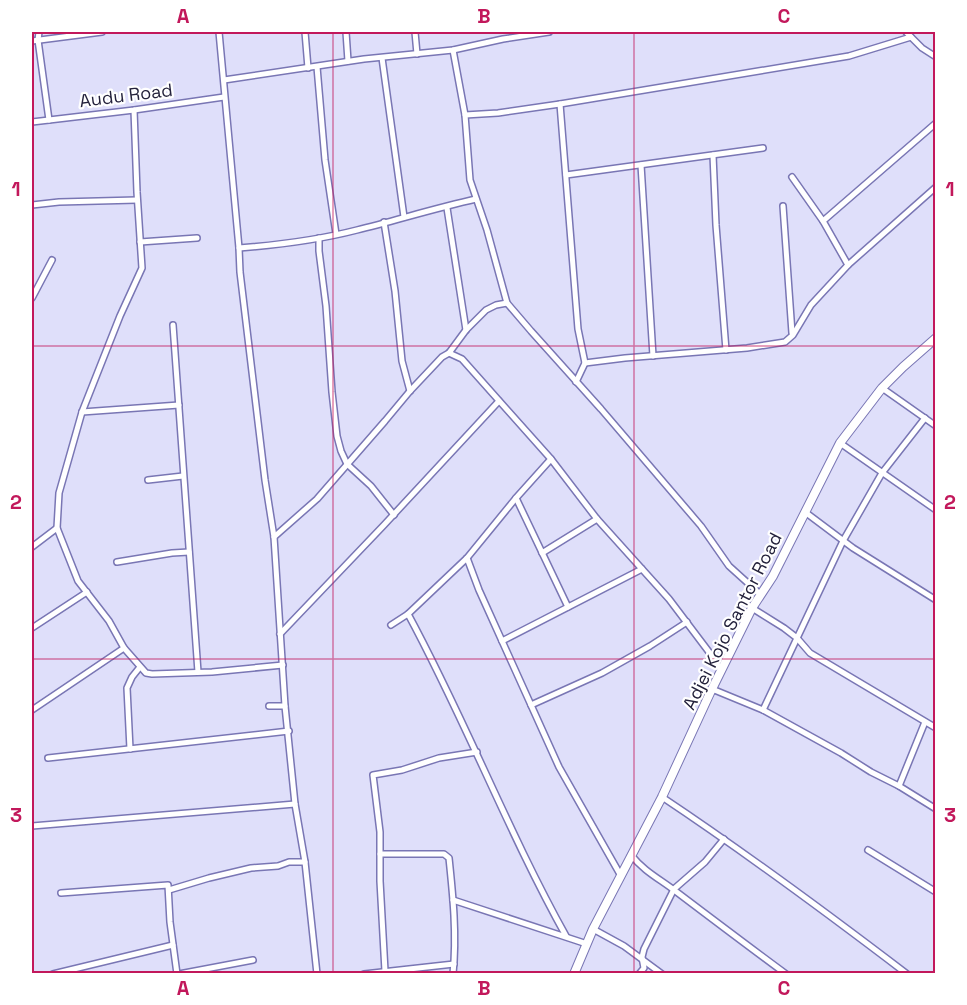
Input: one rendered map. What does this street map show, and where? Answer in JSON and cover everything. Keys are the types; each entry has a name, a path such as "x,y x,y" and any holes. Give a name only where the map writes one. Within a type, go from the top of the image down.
{"street":[{"path":"39,32 35,40 49,120"},
{"path":"35,40 102,32"},
{"path":"219,32 240,272 274,537 285,706 317,974"},
{"path":"305,32 308,68"},
{"path":"346,32 348,61"},
{"path":"415,32 417,54"},
{"path":"224,80 348,61 453,50 549,32"},
{"path":"906,32 922,48 936,57"},
{"path":"465,115 498,113 560,104 849,57 911,37"},
{"path":"453,50 465,115 470,180 507,303 702,526 729,566 760,594"},
{"path":"382,58 404,217"},
{"path":"317,67 325,160 336,234"},
{"name":"Audu Road","path":"32,122 224,97"},
{"path":"560,104 578,329 585,363 576,382"},
{"path":"134,110 142,268 120,316 82,412 58,493 57,528 75,576 109,621 124,648 146,673 198,672 283,665"},
{"path":"823,221 936,123"},
{"path":"566,175 764,148"},
{"path":"713,155 726,350"},
{"path":"641,165 653,356"},
{"path":"792,177 823,221 848,265"},
{"path":"585,363 747,348 785,342 793,334 811,305 848,265 936,187"},
{"path":"239,248 319,238 477,199"},
{"path":"32,205 137,200"},
{"path":"783,206 793,334"},
{"path":"447,208 466,330"},
{"path":"384,222 395,291 402,361 410,391"},
{"path":"140,242 197,238"},
{"path":"319,238 332,392 341,451 347,464 371,486 394,515"},
{"path":"32,298 52,260"},
{"path":"274,537 317,499 410,391 442,357 449,353 466,330 486,310 507,303"},
{"path":"173,325 198,672"},
{"name":"Adjei Kojo Santor Road","path":"574,974 593,929 662,797 752,608 773,576 840,443 882,388 936,338"},
{"path":"449,353 462,359 550,459 597,519 669,599 721,670"},
{"path":"882,388 936,426"},
{"path":"280,634 499,401"},
{"path":"82,412 179,405"},
{"path":"763,710 843,541 882,473 925,418"},
{"path":"840,443 936,510"},
{"path":"391,625 408,614 467,558 550,459"},
{"path":"148,480 183,476"},
{"path":"516,498 568,607"},
{"path":"805,512 843,541 936,600"},
{"path":"542,553 597,519"},
{"path":"32,547 57,528"},
{"path":"117,562 189,552"},
{"path":"467,558 479,590 559,767 621,876"},
{"path":"502,641 642,569"},
{"path":"32,628 87,592"},
{"path":"752,608 797,638 810,653 936,728"},
{"path":"408,614 477,752 521,851 566,936"},
{"path":"531,705 602,673 687,622"},
{"path":"32,710 124,648"},
{"path":"130,749 127,688 140,667"},
{"path":"712,689 763,710 936,809"},
{"path":"269,706 285,706"},
{"path":"899,786 925,722"},
{"path":"48,758 289,731"},
{"path":"386,971 380,881 380,832 373,775 402,770 439,758 477,752"},
{"path":"662,797 724,838 907,974"},
{"path":"32,826 296,804"},
{"path":"639,974 644,968 644,949 674,889 705,862 724,838"},
{"path":"867,850 936,892"},
{"path":"380,854 447,855 453,900 453,974"},
{"path":"631,855 641,867 674,889 786,974"},
{"path":"169,890 203,879 251,868 304,862"},
{"path":"61,893 167,885 178,974 253,960"},
{"path":"453,900 587,944"},
{"path":"593,929 624,946 662,974"},
{"path":"53,974 173,945"},
{"path":"364,974 454,964"}]}
